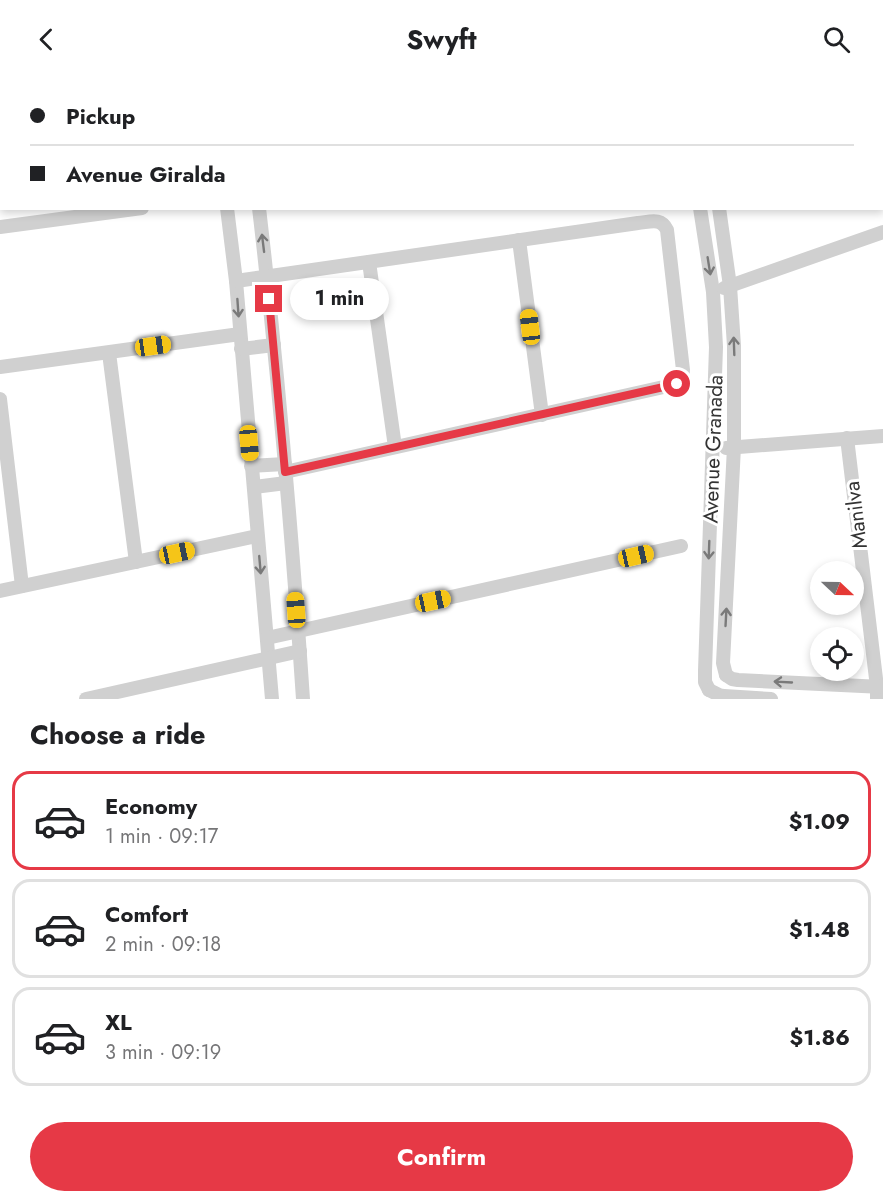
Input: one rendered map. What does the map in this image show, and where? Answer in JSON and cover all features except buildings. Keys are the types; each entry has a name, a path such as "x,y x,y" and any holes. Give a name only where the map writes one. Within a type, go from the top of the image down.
{"street":[{"path":"0,227 127,210"},
{"path":"227,210 236,281 272,699"},
{"path":"259,210 274,345 303,699"},
{"name":"Avenue Granada","path":"700,210 714,292 716,347 705,671 705,682 709,690"},
{"name":"Avenue Granada","path":"719,210 730,286 734,346 734,447 723,663 726,675"},
{"path":"236,281 658,221 666,227 669,238 683,370 680,382 672,386 285,473 254,487"},
{"path":"714,292 883,232"},
{"path":"519,240 542,415"},
{"path":"369,262 395,447"},
{"path":"0,367 240,334"},
{"path":"241,349 274,345"},
{"path":"109,352 136,562"},
{"path":"0,399 4,474 22,586"},
{"path":"712,449 883,436"},
{"name":"Manilva","path":"847,438 879,691"},
{"path":"251,466 285,473"},
{"path":"0,591 258,536"},
{"path":"267,638 681,546"},
{"path":"86,699 300,651"},
{"path":"771,699 724,696 709,690 726,675 738,680 879,691"}],"route":[{"path":"269,299 285,472 677,384"}]}
